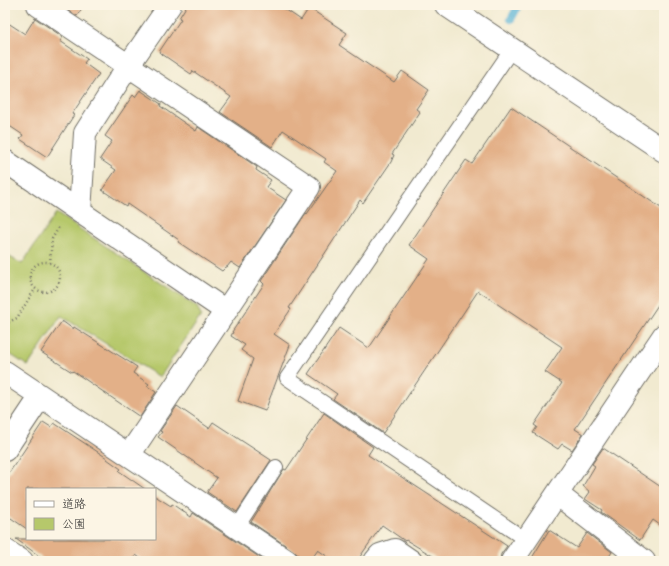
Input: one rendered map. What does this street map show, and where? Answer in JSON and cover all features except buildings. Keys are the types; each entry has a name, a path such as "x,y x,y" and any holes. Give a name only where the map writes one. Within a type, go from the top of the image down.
{"street":[{"path":"38,5 309,187 129,455"},
{"path":"76,209 85,133 128,66 170,5"},
{"path":"446,5 664,151"},
{"path":"5,161 226,311"},
{"path":"512,561 664,336"},
{"path":"5,372 287,561"},
{"path":"5,450 41,396"},
{"path":"557,494 644,561"},
{"path":"5,550 22,561"},
{"path":"375,561 380,554 395,550 411,561"}],"lane":[{"path":"512,49 287,378 526,540"},
{"path":"237,527 276,467"}],"path":[{"path":"50,263 52,238 76,209"},
{"path":"43,262 56,266 60,271 61,278 59,285 48,293 35,289 31,283 30,277 32,270 36,265 43,262"},
{"path":"5,324 16,318 35,289"}],"green space":[{"path":"56,213 197,307 201,316 160,377 61,316 28,366 5,351 5,260 8,256 22,264"}],"waterway":[{"path":"511,19 519,5"}]}
